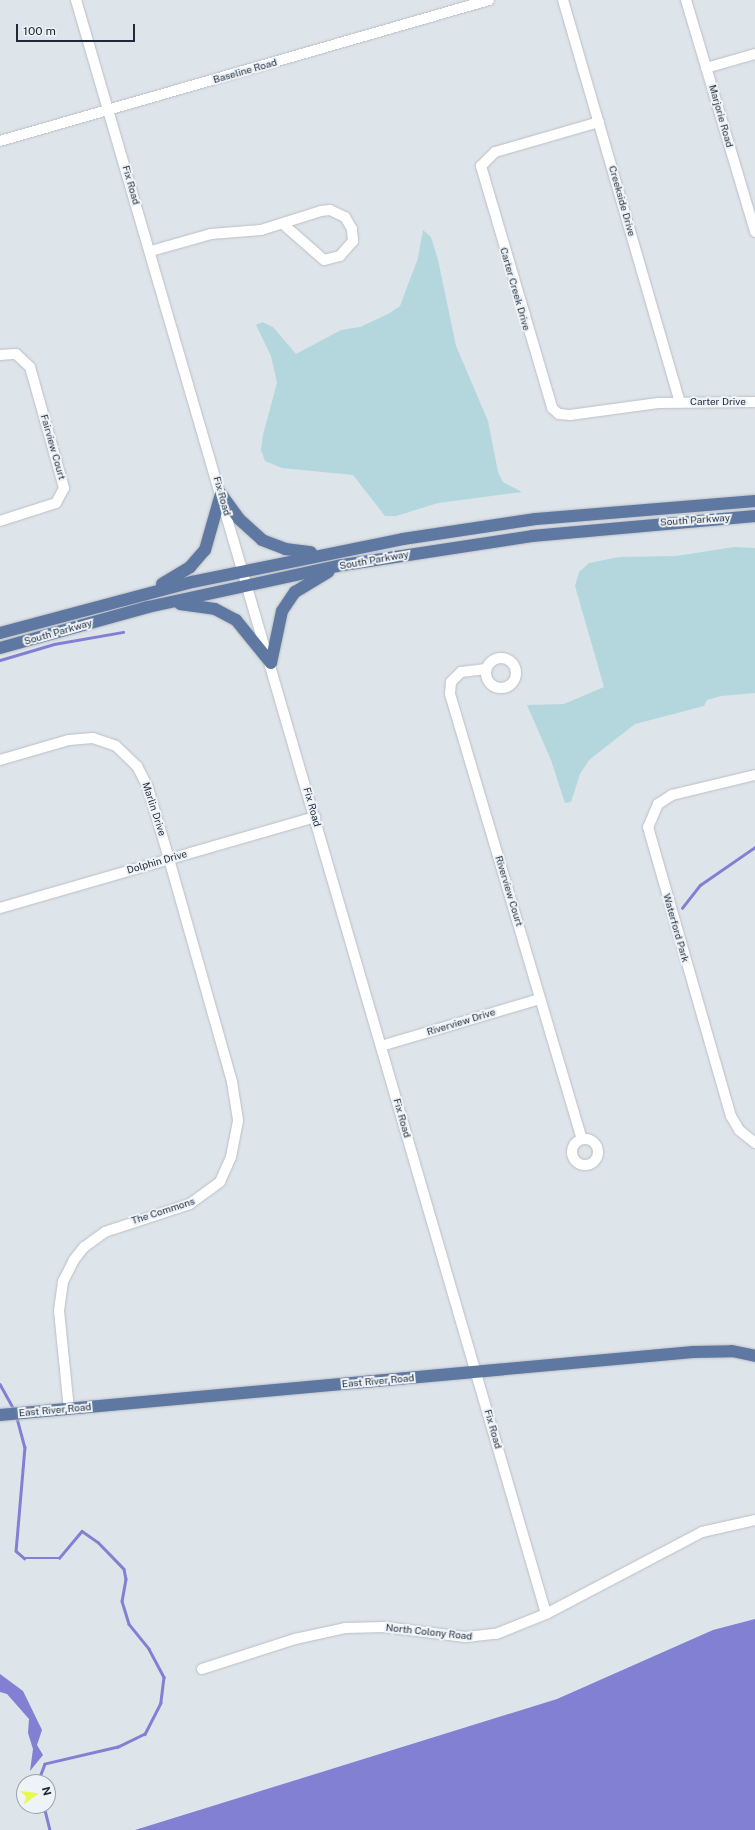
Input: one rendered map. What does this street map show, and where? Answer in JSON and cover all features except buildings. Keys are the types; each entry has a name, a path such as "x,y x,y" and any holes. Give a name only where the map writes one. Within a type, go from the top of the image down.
{"main road":[{"path":"221,494 238,519 262,540 285,549 327,553"},
{"path":"148,592 190,567 202,556 212,536 221,494"},
{"name":"South Parkway","path":"0,632 148,592 243,570 327,553 536,519 755,501"},
{"name":"South Parkway","path":"0,648 148,607 247,584 344,565 532,536 755,516"},
{"path":"271,663 276,625 289,600 306,584 344,565"},
{"path":"148,607 191,604 226,614 244,626 271,663"},
{"name":"East River Road","path":"4,1414 709,1350 755,1356"}],"street":[{"name":"Fix Road","path":"76,0 271,663 546,1614"},
{"name":"Baseline Road","path":"0,141 489,0"},
{"name":"Creekside Drive","path":"563,0 680,402"},
{"name":"Marjorie Road","path":"686,0 755,232"},
{"path":"706,68 755,54"},
{"name":"Carter Creek Drive","path":"599,122 491,153 482,164 482,176 552,408 559,414 570,415 680,402"},
{"path":"151,251 211,234 261,230 330,210 345,216 352,229 353,240 340,256 324,260 283,224"},
{"name":"Fairview Court","path":"0,355 16,354 30,367 64,488 56,503 0,521"},
{"name":"Carter Drive","path":"680,402 755,402"},
{"name":"Riverview Court","path":"486,669 461,672 451,682 450,694 582,1139"},
{"name":"Marlin Drive","path":"0,760 69,740 93,738 116,746 142,774 169,859"},
{"name":"Waterford Park","path":"755,775 672,795 658,804 648,827 731,1116 739,1130 755,1142"},
{"name":"Dolphin Drive","path":"0,908 315,817"},
{"name":"The Commons","path":"69,1409 59,1311 63,1282 74,1260 84,1247 105,1232 190,1204 220,1182 231,1157 238,1121 232,1082 169,859"},
{"name":"Riverview Drive","path":"381,1046 540,999"},
{"name":"North Colony Road","path":"202,1669 295,1639 345,1628 385,1627 480,1637 512,1629 546,1614 702,1532 755,1520"}],"shaded area":[{"path":"423,230 431,237 438,260 456,346 488,421 498,472 503,482 522,492 438,503 396,516 385,516 353,475 282,468 265,461 261,450 263,435 277,383 271,356 256,325 262,322 273,327 296,354 341,330 360,327 388,314 400,306 418,258"},
{"path":"734,547 755,548 755,693 721,696 707,700 704,706 635,724 589,760 580,774 571,802 565,803 551,760 527,705 564,704 604,687 575,586 579,572 589,563 619,557 676,556"},
{"path":"755,1619 755,1830 135,1830 557,1699 713,1630"},
{"path":"0,1674 23,1691 42,1730 37,1745 43,1755 30,1771 33,1749 28,1733 29,1719 7,1694 0,1692"}],"waterway":[{"path":"0,660 54,644 123,632"},
{"path":"682,908 700,885 755,847"},
{"path":"0,1384 15,1411"},
{"path":"17,1418 25,1447 16,1551 24,1558 59,1558 82,1531 98,1542 124,1569 126,1579 122,1601 129,1624 149,1649 164,1677 161,1703 145,1734 118,1747 45,1764 41,1774"},
{"path":"46,1814 50,1830"}]}
